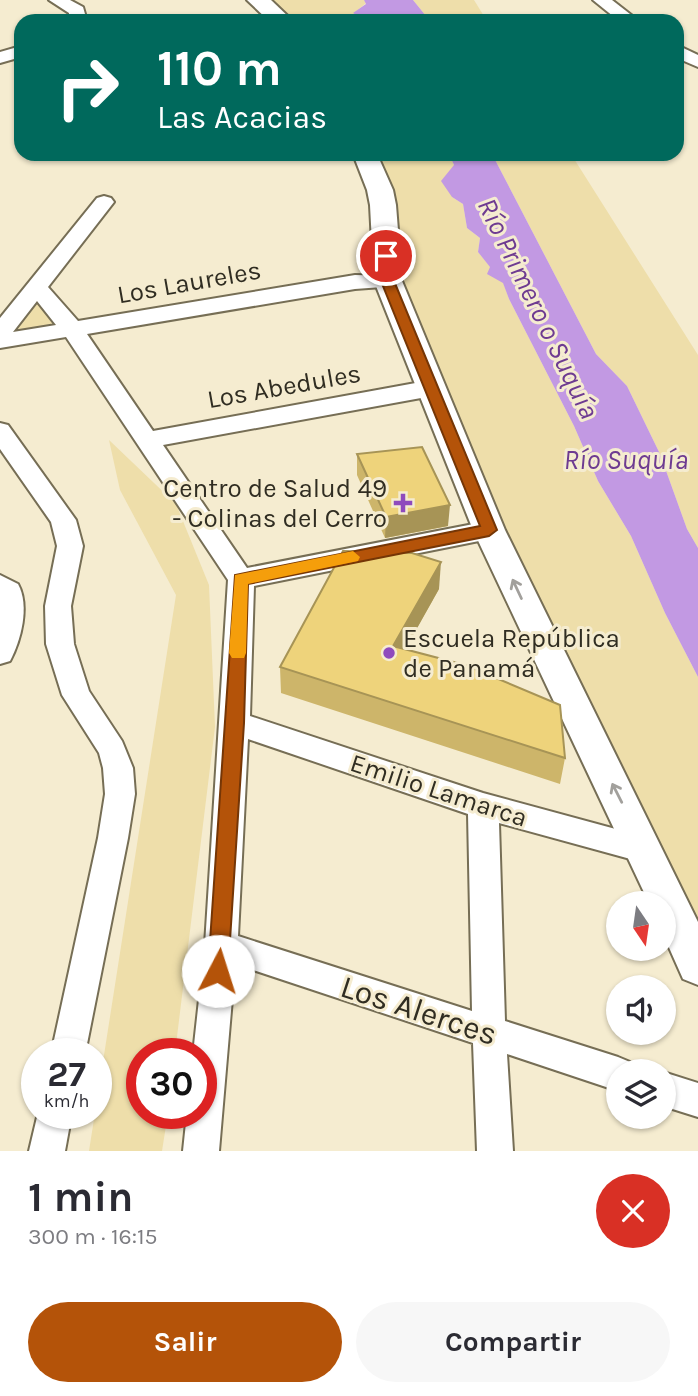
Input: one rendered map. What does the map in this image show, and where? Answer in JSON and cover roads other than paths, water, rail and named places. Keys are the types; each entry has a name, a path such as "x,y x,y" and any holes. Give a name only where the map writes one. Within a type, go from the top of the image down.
{"main road":[{"path":"258,0 274,14"},
{"path":"368,161 383,205 388,281 489,530 645,850 698,966"}],"street":[{"path":"57,0 77,11 77,14"},
{"path":"601,0 620,14"},
{"path":"0,333 104,202"},
{"name":"Los Laureles","path":"0,341 355,282 388,281"},
{"path":"36,285 74,330 241,579 221,945 201,1151"},
{"name":"Los Abedules","path":"146,440 432,388"},
{"path":"0,431 63,520 67,531 70,546 58,606 60,644 76,695 112,749 118,768 120,794 113,838 71,1038"},
{"path":"241,579 489,530"},
{"path":"0,585 9,591 12,606 0,653"},
{"name":"Emilio Lamarca","path":"235,723 483,806 645,850"},
{"path":"483,806 495,1151"},
{"name":"Los Alerces","path":"221,945 606,1070"},
{"path":"676,1093 698,1100"},
{"path":"47,1151 52,1129"}],"water":[{"path":"364,0 413,0 424,14 353,13 366,4"},
{"name":"Río Suquía","path":"452,161 496,161 596,354 627,386 660,454 687,529 698,548 698,677 665,613 631,536 598,481 574,426 503,283 487,274 490,267 478,252 480,238 467,228 463,204 452,197 441,181 454,165"}],"place":[{"name":"Centro de Salud 49 - Colinas del Cerro","path":"403,503"},
{"name":"Escuela República de Panamá","path":"389,653"}],"water label":[{"name":"Río Primero o Suquía","path":"539,308"}]}
